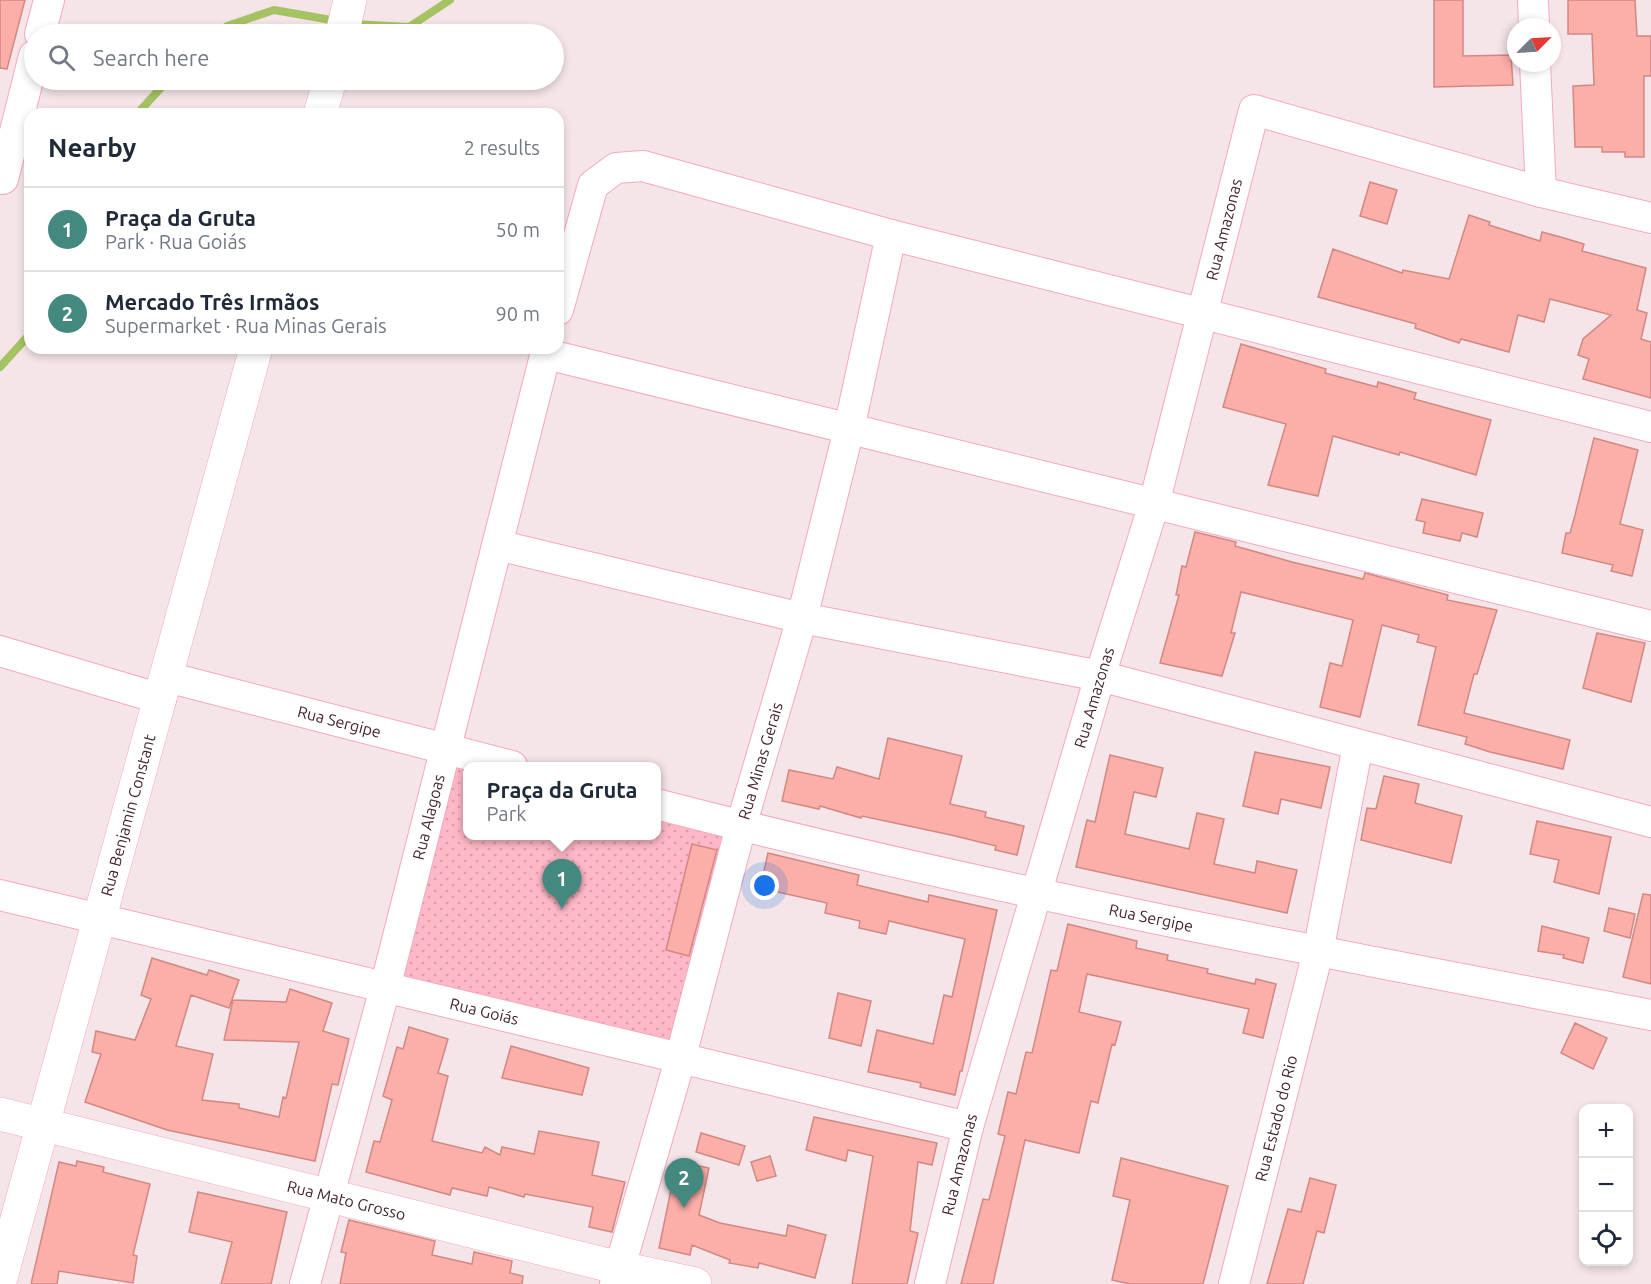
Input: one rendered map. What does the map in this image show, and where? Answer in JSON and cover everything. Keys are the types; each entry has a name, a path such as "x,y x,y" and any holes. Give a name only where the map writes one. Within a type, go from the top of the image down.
{"street":[{"path":"43,24 49,0"},
{"path":"344,24 350,0"},
{"path":"1533,0 1534,18"},
{"path":"1535,72 1541,192 1651,218"},
{"path":"1,179 25,90"},
{"path":"322,108 327,90"},
{"name":"Rua Amazonas","path":"930,1284 968,1127 1100,676 1154,504 1254,110 1541,192"},
{"path":"564,289 593,185 616,168 643,166 891,235 1204,312 1651,427"},
{"name":"Rua Minas Gerais","path":"618,1276 680,1060 741,826 802,618 849,429 891,235"},
{"name":"Rua Benjamin Constant","path":"0,1281 254,354"},
{"name":"Rua Alagoas","path":"305,1284 385,988 546,354"},
{"path":"559,354 849,429 1651,626"},
{"path":"497,545 802,618 1100,676 1651,822"},
{"name":"Rua Sergipe","path":"0,651 496,762"},
{"name":"Rua Estado do Rio","path":"1234,1284 1318,952 1358,745"},
{"name":"Rua Sergipe","path":"661,805 741,826 1036,892 1318,952 1651,1016"},
{"name":"Rua Goiás","path":"0,895 680,1060 968,1127"},
{"name":"Rua Mato Grosso","path":"0,1114 328,1196 618,1276 695,1284"}],"shaded area":[{"path":"449,758 463,764 463,840 661,840 661,814 731,833 676,1047 395,984"}],"building":[{"path":"0,0 25,0 7,69 0,68"},
{"path":"1434,0 1463,0 1463,56 1507,55 1507,72 1512,72 1513,85 1434,87"},
{"path":"1568,0 1635,0 1637,36 1651,36 1651,76 1644,76 1644,157 1625,157 1625,152 1602,152 1602,147 1575,147 1573,86 1594,85 1592,34 1568,34"},
{"path":"1370,182 1397,190 1387,224 1360,216"},
{"path":"1469,215 1490,222 1489,225 1540,241 1542,232 1564,238 1584,244 1582,251 1646,268 1637,310 1647,313 1641,339 1651,342 1651,398 1583,379 1589,359 1578,355 1583,339 1611,315 1550,299 1544,322 1518,315 1509,352 1461,339 1459,343 1415,328 1416,324 1318,297 1333,249 1402,273 1403,270 1449,279"},
{"path":"1241,344 1326,369 1325,373 1377,387 1378,382 1416,393 1414,399 1491,420 1476,475 1400,452 1399,455 1333,436 1318,496 1268,485 1286,424 1223,407"},
{"path":"1594,438 1638,450 1620,524 1643,530 1632,576 1611,571 1613,565 1562,553 1566,533 1570,533"},
{"path":"1422,499 1483,513 1477,537 1462,533 1460,541 1423,533 1425,522 1416,520"},
{"path":"1195,532 1236,542 1235,546 1292,562 1363,579 1365,573 1448,595 1447,600 1497,610 1477,674 1474,674 1464,713 1570,740 1563,769 1490,752 1465,744 1467,737 1418,725 1436,647 1417,642 1419,635 1382,625 1360,717 1320,707 1330,663 1342,666 1353,620 1241,592 1231,633 1235,633 1222,676 1160,663 1179,595 1176,595 1182,566 1186,567"},
{"path":"1597,633 1645,643 1631,702 1583,688"},
{"path":"888,738 962,756 950,804 986,812 985,817 1024,826 1017,855 995,850 996,846 951,835 862,816 861,818 820,806 819,809 782,801 789,770 833,779 837,767 879,779"},
{"path":"1255,752 1330,767 1321,808 1281,799 1278,814 1243,806"},
{"path":"1110,755 1163,768 1156,797 1134,792 1125,834 1189,849 1197,813 1224,819 1214,864 1255,873 1257,861 1297,870 1287,913 1076,867 1087,820 1095,822"},
{"path":"1384,776 1419,784 1415,803 1462,816 1451,863 1361,840 1367,808 1376,809"},
{"path":"1537,821 1611,837 1599,894 1554,882 1559,860 1530,854"},
{"path":"692,844 717,850 689,956 666,950"},
{"path":"768,853 859,875 857,885 928,902 929,895 997,910 955,1095 920,1087 921,1083 868,1072 877,1030 933,1044 944,995 952,997 965,939 889,921 886,934 859,928 860,921 825,913 827,903 760,888"},
{"path":"1643,894 1651,895 1651,984 1623,977"},
{"path":"1609,908 1635,914 1630,938 1604,931"},
{"path":"1068,924 1137,941 1136,948 1168,955 1167,960 1208,969 1207,973 1255,984 1256,979 1276,984 1263,1038 1243,1033 1249,1009 1087,974 1079,1012 1121,1022 1115,1045 1112,1044 1098,1103 1091,1101 1079,1153 1025,1140 993,1284 961,1284 983,1199 989,1200 1005,1136 998,1134 1008,1092 1016,1094 1026,1052 1032,1053 1051,970 1057,971"},
{"path":"1542,926 1589,938 1583,963 1563,958 1564,955 1538,951"},
{"path":"152,958 207,975 209,970 239,980 229,1008 191,995 176,1046 213,1054 202,1100 239,1104 239,1108 279,1117 283,1097 286,1098 299,1042 224,1040 233,1000 286,1002 290,989 332,1003 323,1031 349,1039 338,1085 332,1084 315,1161 167,1130 85,1102 101,1054 92,1052 96,1031 135,1040 151,999 141,995"},
{"path":"838,993 871,1001 861,1046 829,1038"},
{"path":"1575,1023 1607,1038 1593,1069 1561,1053"},
{"path":"409,1027 448,1039 438,1073 448,1076 432,1141 482,1153 485,1147 500,1155 502,1147 534,1154 539,1131 599,1142 592,1175 625,1182 612,1232 589,1227 593,1207 525,1194 524,1197 489,1187 487,1196 452,1188 450,1195 366,1172 374,1141 380,1142 392,1100 383,1096 397,1047 403,1049"},
{"path":"511,1046 589,1068 582,1095 502,1078"},
{"path":"814,1117 937,1143 932,1165 918,1162 910,1231 918,1233 907,1284 852,1284 873,1156 848,1150 846,1161 806,1150"},
{"path":"701,1133 745,1146 739,1165 696,1152"},
{"path":"770,1156 776,1176 757,1181 751,1162"},
{"path":"1121,1158 1228,1186 1203,1284 1130,1284 1112,1280 1130,1200 1113,1196"},
{"path":"77,1161 104,1167 103,1172 150,1184 133,1255 137,1256 133,1283 59,1271 57,1284 31,1284 59,1162 76,1166"},
{"path":"677,1161 709,1168 699,1215 720,1223 786,1236 788,1225 826,1235 815,1278 759,1263 758,1268 729,1263 730,1260 692,1245 690,1255 659,1248"},
{"path":"1310,1178 1336,1185 1324,1233 1317,1231 1303,1284 1267,1284 1288,1209 1301,1212"},
{"path":"198,1192 287,1212 271,1284 221,1284 232,1242 189,1232"},
{"path":"349,1220 435,1241 432,1255 472,1264 474,1252 512,1261 510,1273 523,1276 522,1284 340,1284 346,1253 341,1252"}],"waterway":[{"path":"414,24 450,0"},
{"path":"233,24 274,10 337,21"},
{"path":"142,108 159,90"},
{"path":"0,367 24,341"}],"place":[{"name":"Praça da Gruta","path":"562,909"},
{"name":"Mercado Três Irmãos","path":"684,1208"}]}
